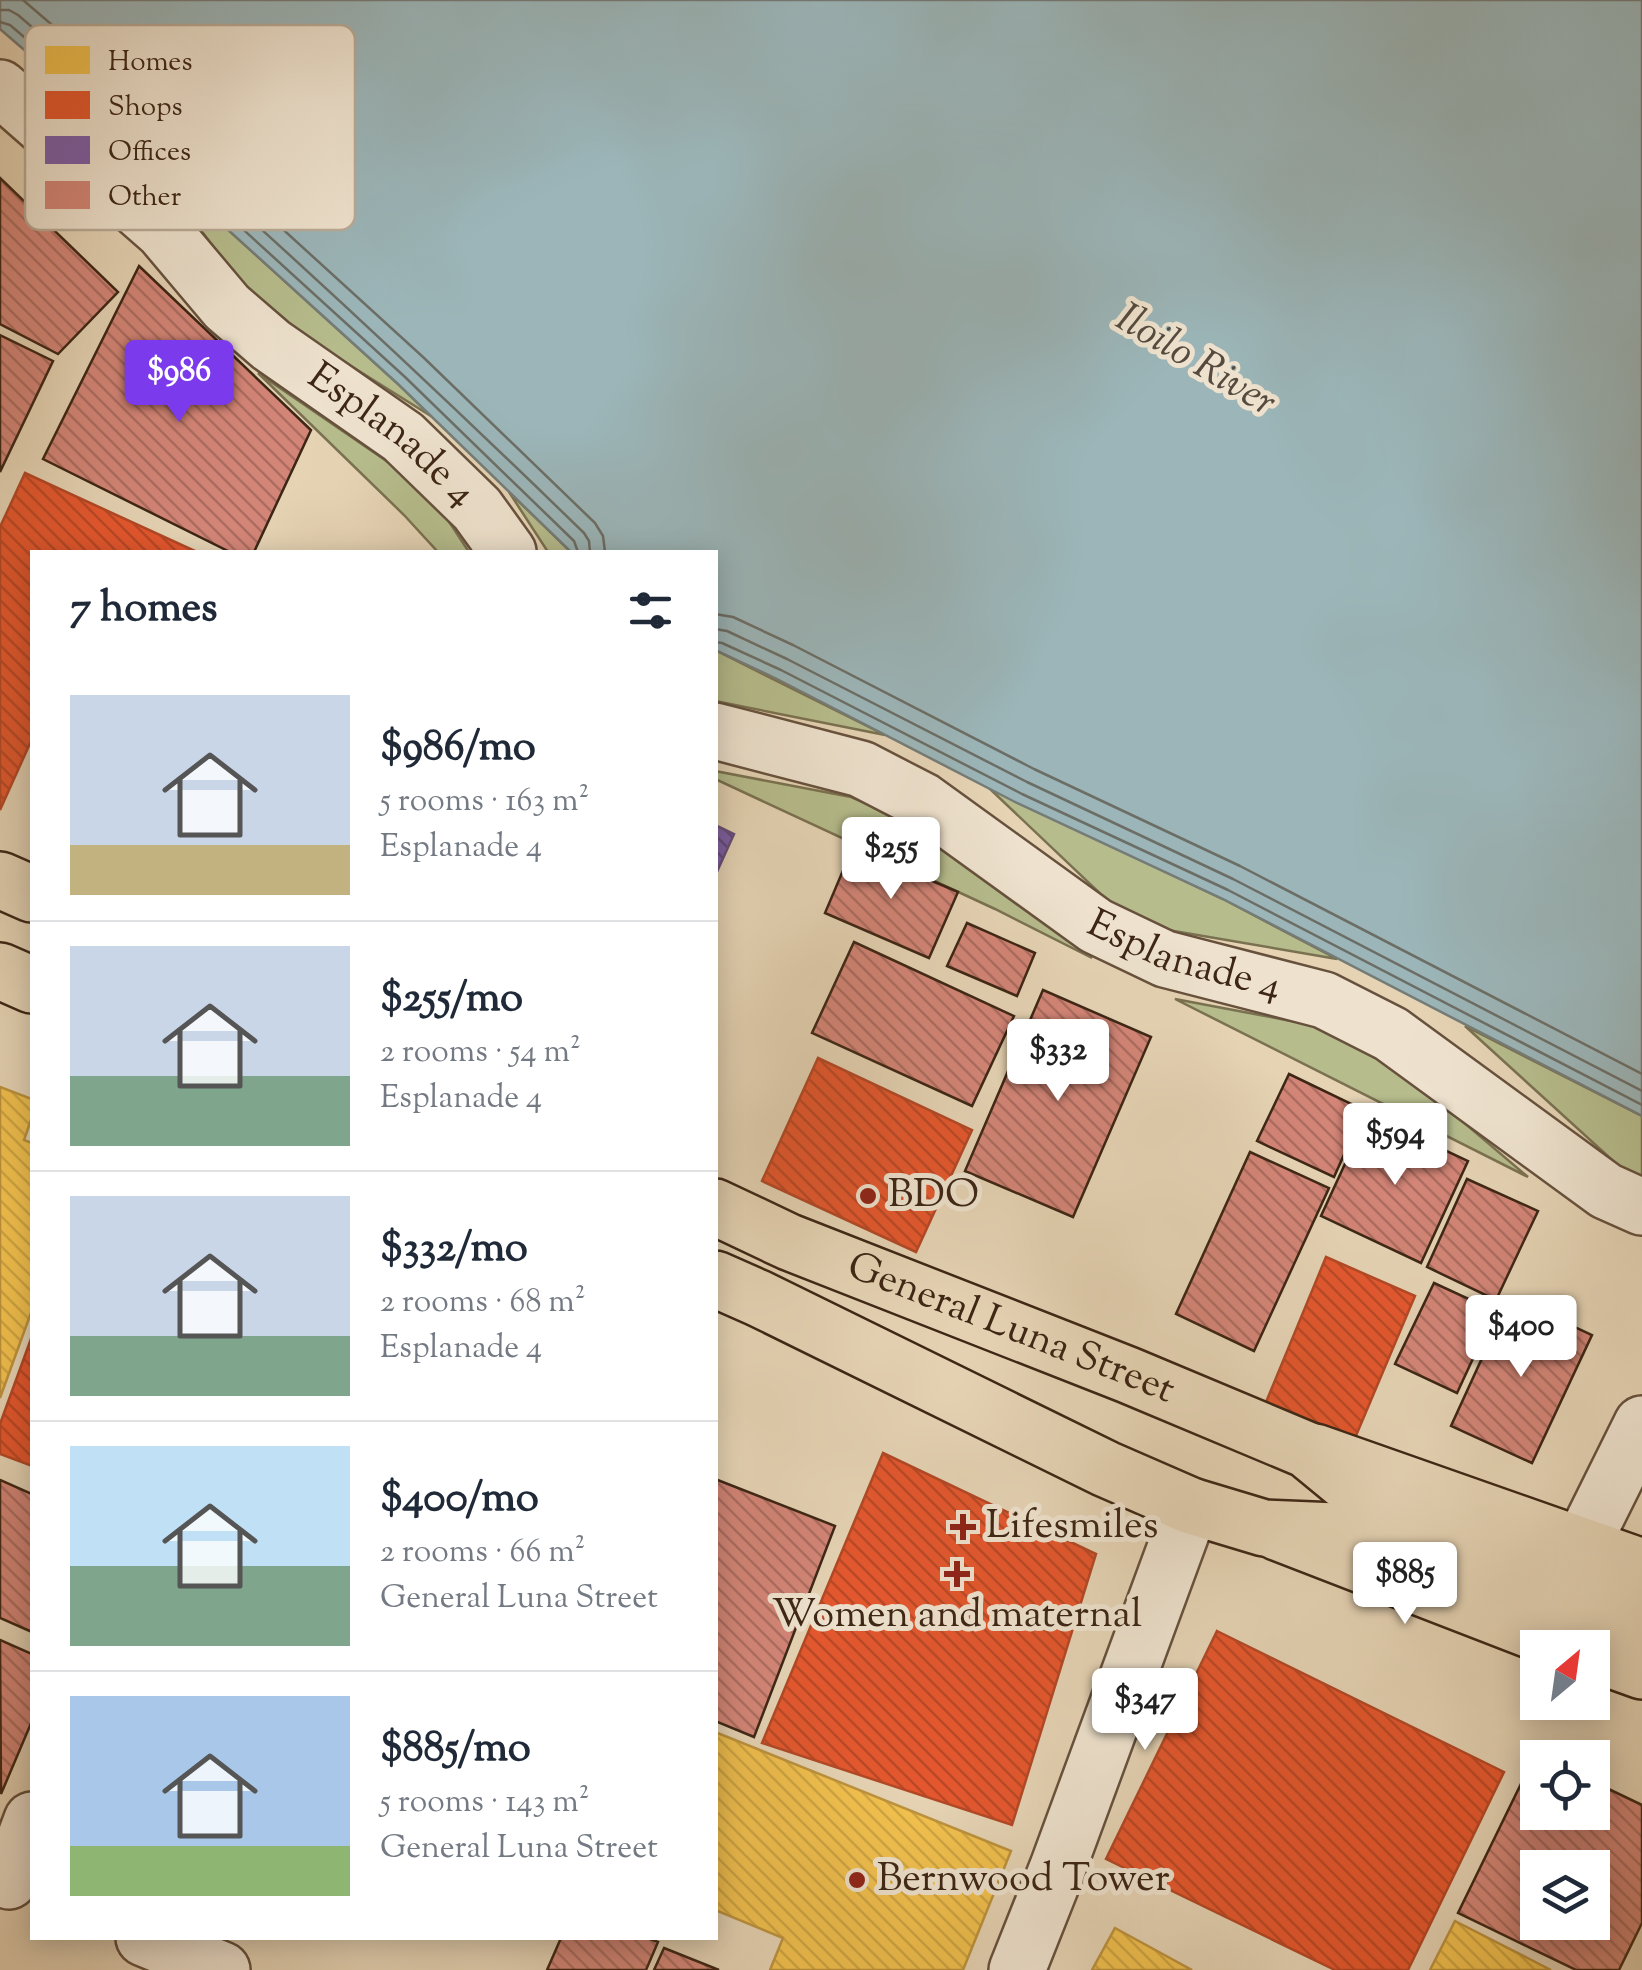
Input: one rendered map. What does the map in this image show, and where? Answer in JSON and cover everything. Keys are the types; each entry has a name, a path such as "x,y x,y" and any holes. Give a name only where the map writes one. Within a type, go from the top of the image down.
{"main road":[{"path":"0,880 30,893"},
{"path":"0,971 30,984"},
{"name":"General Luna Street","path":"718,1208 789,1242 1128,1375 1306,1450 1642,1568"},
{"name":"General Luna Street","path":"718,1280 1191,1506 1264,1528 1530,1630"},
{"name":"General Luna Street","path":"1306,1450 1409,1534"},
{"name":"General Luna Street","path":"1264,1528 1409,1534"},
{"path":"1409,1534 1642,1619"},
{"path":"1610,1659 1642,1671"}],"street":[{"name":"Esplanade 4","path":"0,88 25,110"},
{"name":"Esplanade 4","path":"162,230 227,307 270,344 403,436 477,509 507,550"},
{"name":"Esplanade 4","path":"718,732 861,769 923,801 1096,926 1165,960 1324,1000 1391,1034 1606,1191 1642,1208"},
{"path":"1581,1548 1642,1424"},
{"path":"1017,1970 1191,1506"},
{"path":"14,1883 30,1827"},
{"path":"149,1940 222,1970"}],"green space":[{"path":"201,230 228,230 434,418 292,329 245,288"},
{"path":"258,373 401,471 444,514 468,550 436,550"},
{"path":"509,492 569,550 547,550"},
{"path":"718,652 885,735 718,702"},
{"path":"718,772 851,797 910,822 1092,958 718,780"},
{"path":"989,788 1223,899 1337,959 1168,930 1109,902"},
{"path":"1175,999 1318,1026 1388,1058 1528,1177"},
{"path":"1465,1026 1642,1116 1642,1178 1622,1169"}],"water":[{"name":"Iloilo River","path":"0,0 1642,0 1642,1116 1223,899 1017,803 718,651 718,550 569,550 398,384 228,230 355,230 355,25 25,25 25,51 0,29"}],"building: Homes":[{"path":"0,1087 30,1098 30,1123 24,1140 30,1142 30,1316 0,1398"},
{"name":"Bernwood Tower","path":"718,1733 1011,1851 963,1970 770,1970 783,1938 718,1911"},
{"path":"1455,1921 1551,1970 1430,1970"},
{"path":"1115,1928 1192,1970 1092,1970"}],"building: Shops":[{"path":"25,473 193,550 30,550 30,743 0,810 0,527"},
{"path":"818,1058 972,1130 916,1252 762,1181"},
{"path":"1326,1257 1415,1296 1352,1445 1264,1407"},
{"path":"30,1342 30,1465 0,1454 0,1424"},
{"path":"883,1453 1096,1554 1012,1825 762,1743"},
{"path":"1217,1631 1504,1772 1408,1970 1335,1970 1106,1859"}],"building: Offices":[{"path":"718,826 734,834 718,869"}],"building: Other":[{"path":"0,178 25,202 25,230 54,230 118,292 58,354 0,324"},
{"path":"139,266 311,430 255,550 226,550 43,459"},
{"path":"0,335 53,361 0,472"},
{"path":"853,847 958,892 929,958 825,913"},
{"path":"967,923 1035,953 1017,996 947,966"},
{"path":"854,942 1014,1016 972,1106 812,1033"},
{"path":"1043,990 1151,1037 1073,1217 965,1171"},
{"path":"1289,1074 1364,1110 1334,1177 1257,1141"},
{"path":"1368,1114 1468,1161 1421,1263 1321,1216"},
{"path":"1250,1152 1329,1188 1254,1351 1176,1314"},
{"path":"1467,1179 1538,1211 1496,1300 1427,1267"},
{"path":"1434,1283 1495,1311 1457,1393 1395,1364"},
{"path":"1510,1297 1592,1335 1532,1463 1451,1426"},
{"path":"0,1480 30,1493 30,1631 0,1618"},
{"path":"718,1480 835,1526 754,1737 718,1722"},
{"path":"0,1640 30,1653 30,1726 1,1794"},
{"path":"1520,1786 1520,1830 1610,1830 1610,1790 1642,1805 1642,1923 1619,1970 1576,1970 1458,1913"},
{"path":"560,1940 658,1942 646,1970 547,1970"},
{"path":"664,1948 719,1970 654,1970"}],"place":[{"name":"BDO","path":"868,1196"},
{"name":"Lifesmiles","path":"963,1527"},
{"name":"Women and maternal","path":"957,1574"},
{"name":"Bernwood Tower","path":"857,1880"}]}
